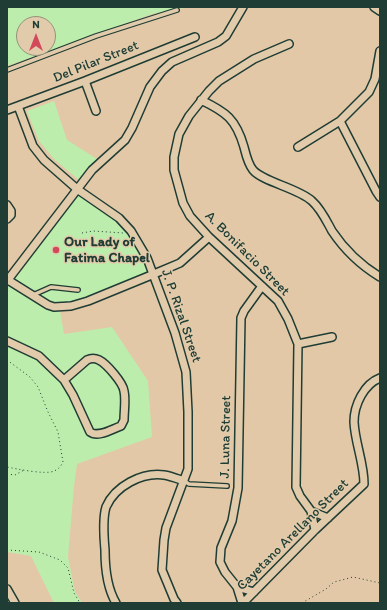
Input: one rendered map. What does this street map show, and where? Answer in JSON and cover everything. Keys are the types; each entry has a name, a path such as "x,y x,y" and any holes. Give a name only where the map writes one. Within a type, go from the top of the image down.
{"street":[{"path":"209,237 180,263 88,301 71,306 54,307 48,305 7,280 92,170 125,140 132,128 150,87 162,71 172,62 226,36 243,7"},
{"path":"374,7 380,11"},
{"name":"Del Pilar Street","path":"7,110 84,81 195,36"},
{"name":"A. Bonifacio Street","path":"289,44 254,58 219,81 201,100 179,134 174,157 174,170 183,203 190,216 209,237 278,301 288,319 298,344 296,487 300,496 311,511 315,530"},
{"path":"298,147 340,121 370,92 378,81 380,51"},
{"path":"84,81 96,111"},
{"path":"201,100 229,116 242,139 248,160 253,170 263,177 311,200 324,214 333,231 348,250 370,271 380,277"},
{"name":"J. P. Rizal Street","path":"18,106 33,146 53,168 77,189 119,218 140,244 154,274 175,333 186,372 188,412 188,469 166,528 164,540 162,570 175,601"},
{"path":"340,121 380,197"},
{"path":"7,206 11,211 11,215 7,220"},
{"name":"J. Luna Street","path":"242,603 237,587 224,572 220,562 220,548 232,521 238,488 241,318 244,311 262,286"},
{"path":"298,344 332,337"},
{"path":"7,341 39,356 64,380 73,395 90,432 93,434 98,434 123,424 124,391 122,383 104,363 98,359 92,358 87,360 64,380"},
{"name":"Cayetano Arellano Street","path":"242,603 315,530 364,484 364,471 354,421 361,395 368,386 380,378"},
{"path":"116,603 112,596 105,563 104,533 106,508 114,495 124,485 147,476 163,475 184,481"},
{"path":"311,511 328,518"},
{"path":"237,587 254,592"},
{"path":"7,589 15,603"},
{"path":"166,603 175,601"}],"lane":[{"path":"7,70 96,36 177,10"},
{"path":"33,295 51,287 78,290"},
{"path":"184,481 189,484 227,486"}],"path":[{"path":"82,233 93,231 132,233"},
{"path":"7,360 30,377 38,387 58,432 63,462 61,466 54,471 43,472 7,467"},
{"path":"7,474 15,475 24,470"},
{"path":"7,550 39,552 60,560 68,568 74,592 80,603"},
{"path":"302,603 326,589 334,582 353,577 380,583"}],"green space":[{"path":"7,7 190,7 152,14 56,48 56,16 16,16 16,56 35,56 7,66"},
{"path":"54,101 67,140 97,159 79,180 54,159 39,141 27,111"},
{"path":"78,194 117,221 134,241 149,272 116,287 87,297 62,303 54,303 15,279"},
{"path":"10,284 50,311 60,311 64,334 112,327 148,381 152,437 77,464 68,557 75,592 82,603 54,603 31,556 7,552 7,287"}],"place":[{"name":"Our Lady of Fatima Chapel","path":"56,250"}]}
